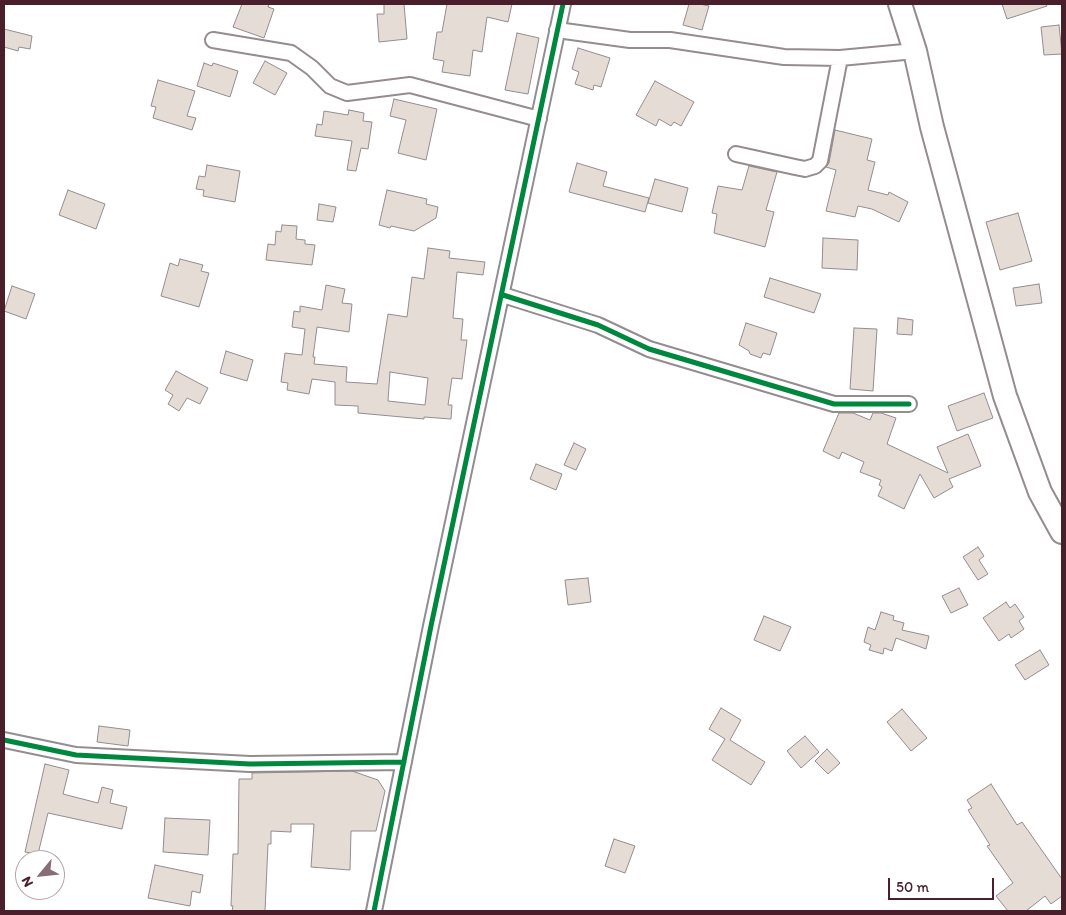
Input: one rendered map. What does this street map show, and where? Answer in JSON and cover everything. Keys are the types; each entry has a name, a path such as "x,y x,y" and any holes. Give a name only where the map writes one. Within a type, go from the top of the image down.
{"main road":[{"path":"900,4 915,51 934,136 1005,396 1040,492 1062,532"}],"street":[{"path":"374,911 431,626 563,4"},
{"path":"558,30 630,40 670,40 784,57 840,58 915,51"},
{"path":"213,40 291,53 312,68 330,86 347,93 410,85 539,119"},
{"path":"736,154 805,169 815,166 820,161 840,58"},
{"path":"502,295 598,325 649,349 834,404 909,404"},
{"path":"4,740 76,755 250,764 404,762"}],"building":[{"path":"242,4 269,4 268,7 274,9 264,38 233,27"},
{"path":"384,4 404,4 407,39 379,42 377,14 384,14"},
{"path":"447,4 512,4 508,22 487,17 482,52 473,50 470,76 442,72 444,61 433,59 437,32 442,32"},
{"path":"689,4 709,6 702,30 683,25"},
{"path":"1002,4 1046,4 1047,6 1007,19"},
{"path":"1059,25 1062,54 1044,55 1041,27"},
{"path":"4,29 32,36 30,49 19,47 18,51 4,47"},
{"path":"517,33 539,38 528,94 505,90"},
{"path":"578,48 610,58 601,87 594,85 593,90 575,84 579,72 572,69"},
{"path":"265,61 287,73 275,95 253,83"},
{"path":"204,63 212,66 213,63 238,71 230,97 197,86"},
{"path":"158,80 195,91 187,116 196,118 192,130 153,118 156,107 151,106"},
{"path":"655,81 694,102 681,126 674,122 671,126 659,119 656,126 636,115"},
{"path":"394,99 437,109 426,160 398,153 406,120 390,116"},
{"path":"349,110 364,113 363,121 372,122 368,149 361,148 356,171 347,170 352,141 315,136 317,124 322,125 324,111 348,115"},
{"path":"835,130 872,139 867,160 875,162 868,190 888,195 889,192 908,202 899,222 872,209 858,206 855,217 826,211 836,170 826,167 829,163"},
{"path":"577,163 607,172 603,186 649,198 645,212 569,192"},
{"path":"207,165 240,171 235,202 203,196 204,190 196,189 199,176 205,177"},
{"path":"749,166 777,172 766,210 774,212 765,247 714,233 717,214 712,213 718,186 742,190"},
{"path":"655,179 688,188 682,212 648,203"},
{"path":"68,190 105,204 96,229 59,215"},
{"path":"387,190 427,199 426,204 438,207 436,218 414,231 379,225"},
{"path":"319,204 336,207 333,222 317,220"},
{"path":"1018,213 1032,261 1000,270 986,222"},
{"path":"282,225 297,226 296,239 305,240 305,244 315,245 312,265 266,260 268,244 275,245 276,231 281,232"},
{"path":"823,238 858,240 857,270 822,268"},
{"path":"428,248 450,251 449,258 485,262 483,275 457,272 453,318 463,319 461,340 467,340 462,379 452,378 448,405 452,405 451,419 424,417 424,419 358,413 358,406 335,405 335,382 312,379 309,394 287,390 288,383 281,382 285,353 302,355 305,329 292,327 294,311 300,312 300,306 322,310 326,285 345,289 342,303 352,304 349,332 317,327 313,357 315,357 314,364 347,367 346,382 377,384 388,314 407,317 412,277 424,279","holes":["390,372 428,378 425,405 388,401"]},
{"path":"180,259 203,265 201,271 209,273 199,307 161,296 170,263 178,266"},
{"path":"770,278 821,294 814,313 764,297"},
{"path":"1039,284 1042,303 1016,306 1013,288"},
{"path":"12,286 35,294 26,319 4,311"},
{"path":"898,318 913,320 912,335 897,334"},
{"path":"746,323 777,333 770,355 763,353 761,358 750,354 749,351 739,345"},
{"path":"854,328 877,329 873,391 850,389"},
{"path":"226,351 253,360 247,381 220,373"},
{"path":"176,371 208,388 200,404 187,398 179,411 168,404 173,395 165,390"},
{"path":"984,393 993,418 957,431 948,406"},
{"path":"839,413 853,413 870,420 873,413 881,413 896,418 887,444 948,473 937,447 968,434 981,466 949,479 953,487 934,498 920,474 904,509 878,496 882,487 879,485 881,480 860,472 864,462 842,452 839,459 823,451"},
{"path":"574,443 586,449 576,470 564,465"},
{"path":"536,464 562,474 556,490 530,479"},
{"path":"978,547 984,556 979,560 988,574 978,580 963,557"},
{"path":"588,578 591,602 568,605 565,580"},
{"path":"959,588 968,605 951,613 942,596"},
{"path":"1006,602 1010,608 1015,604 1024,617 1019,621 1024,629 1011,638 1009,634 999,641 983,618"},
{"path":"881,612 894,616 893,620 904,623 902,630 929,636 926,649 896,638 892,651 884,648 883,654 869,650 871,645 864,642 868,627 875,630"},
{"path":"764,616 791,627 780,651 754,640"},
{"path":"1040,650 1049,665 1025,680 1015,665"},
{"path":"721,708 741,720 730,740 765,762 751,785 712,760 725,739 709,729"},
{"path":"902,709 927,738 911,751 887,722"},
{"path":"99,726 130,730 128,746 97,742"},
{"path":"805,736 819,752 801,768 787,751"},
{"path":"827,749 840,763 828,774 815,761"},
{"path":"45,764 69,770 63,794 98,803 102,787 113,790 110,803 127,807 122,829 48,813 39,850 25,850"},
{"path":"352,771 378,780 385,791 376,831 351,831 350,870 311,867 314,824 291,824 291,832 271,831 271,844 268,844 265,911 232,911 233,854 238,854 239,779 252,779 252,773"},
{"path":"991,784 1017,825 1022,822 1062,879 1062,896 1051,904 1045,896 1026,911 1008,911 996,896 1013,883 987,846 990,845 968,810 972,808 967,800"},
{"path":"165,818 210,820 208,855 163,852"},
{"path":"614,839 635,846 625,873 605,866"},
{"path":"155,865 203,875 200,893 192,891 190,906 148,898"}],"cycle path":[{"path":"374,911 431,626 563,4"},
{"path":"503,295 598,325 649,349 834,404 909,404"},
{"path":"4,740 76,755 250,764 404,762"}]}
